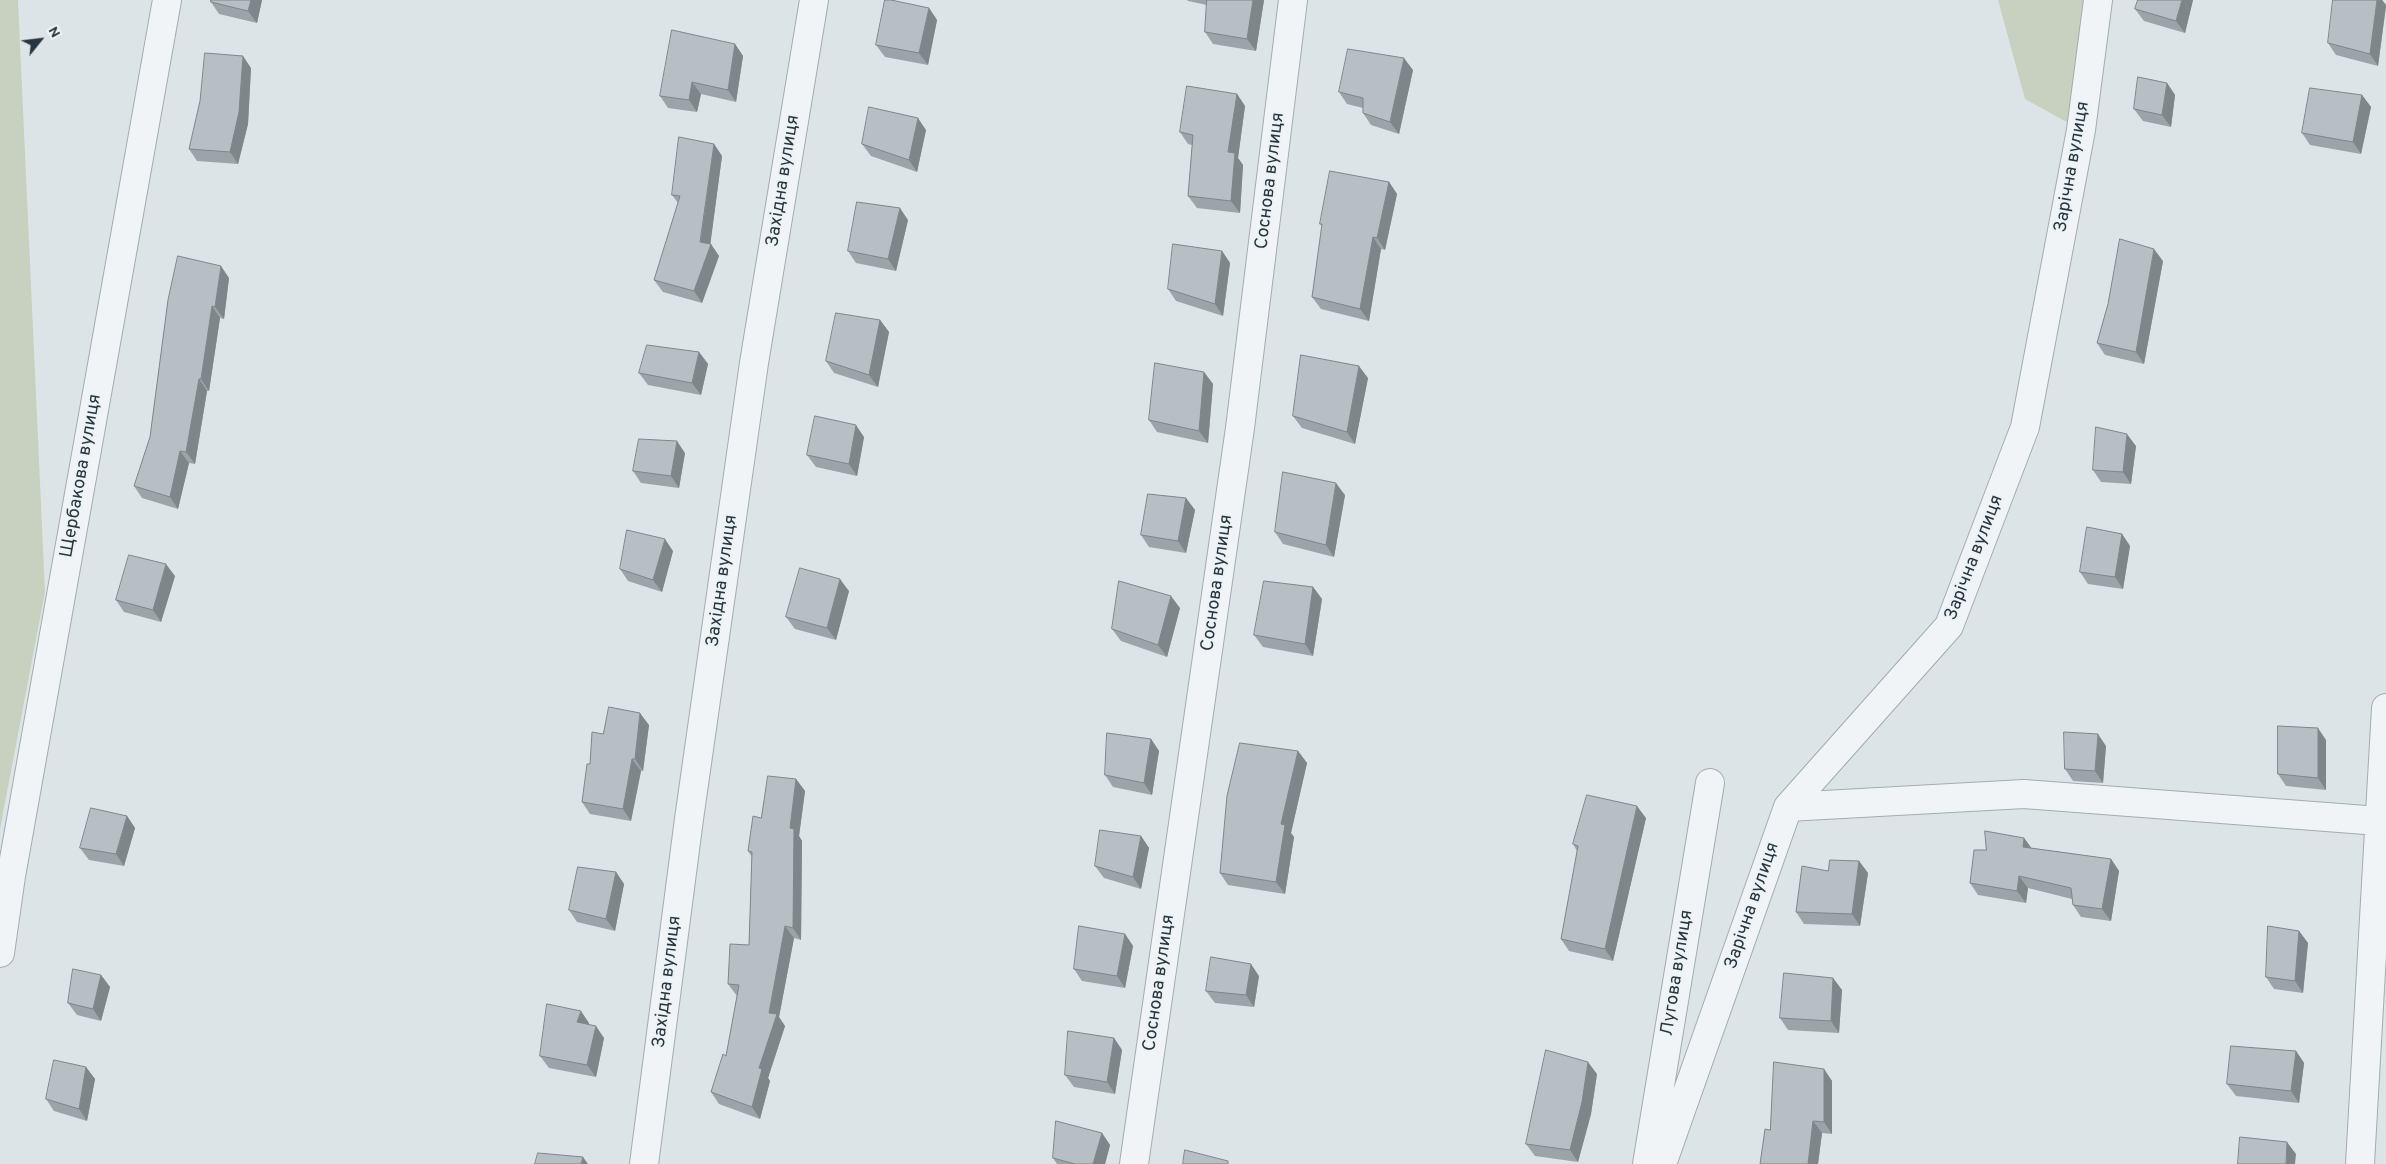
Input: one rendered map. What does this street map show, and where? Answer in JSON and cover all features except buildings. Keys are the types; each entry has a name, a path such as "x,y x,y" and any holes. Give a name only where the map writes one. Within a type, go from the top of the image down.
{"street":[{"name":"Щербакова вулиця","path":"0,953 11,876 166,0"},
{"name":"Західна вулиця","path":"644,1164 688,828 753,372 814,0"},
{"name":"Соснова вулиця","path":"1134,1164 1240,428 1293,0"},
{"name":"Зарічна вулиця","path":"1662,1164 1788,807 1949,626 2025,427 2080,130 2098,0"},
{"path":"2360,1164 2386,708"},
{"name":"Лугова вулиця","path":"1647,1164 1710,783"},
{"path":"1788,807 2024,794 2379,821"}],"green space":[{"path":"0,0 18,0 45,592 0,829"},
{"path":"1998,0 2098,0 2081,130 2025,99"}]}
